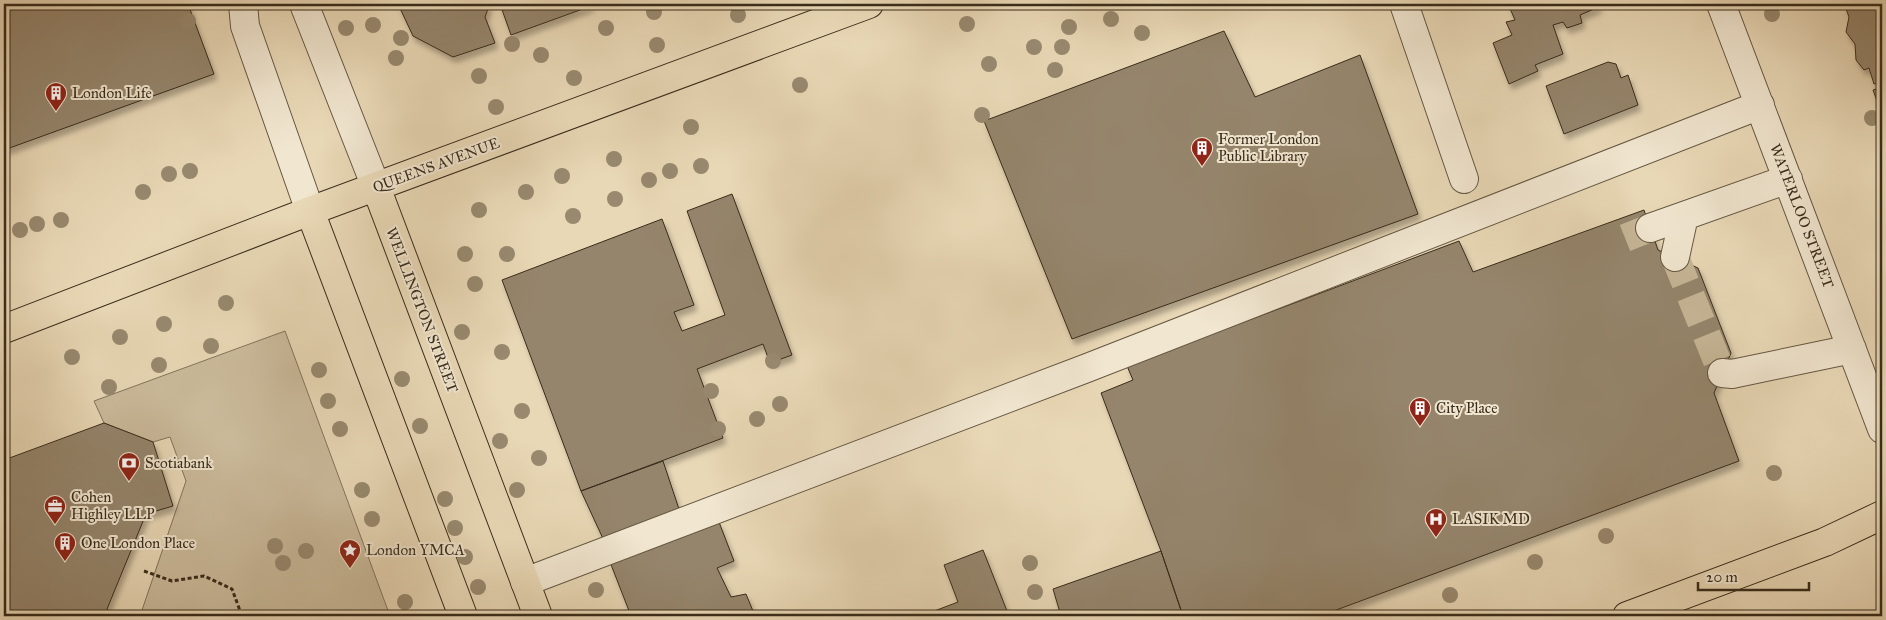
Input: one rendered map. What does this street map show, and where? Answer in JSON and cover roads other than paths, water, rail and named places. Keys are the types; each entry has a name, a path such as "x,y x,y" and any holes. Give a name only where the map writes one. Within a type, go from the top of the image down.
{"main road":[{"name":"QUEENS AVENUE","path":"4,329 310,211 869,4"},
{"name":"WELLINGTON STREET","path":"376,187 538,616"},
{"path":"310,211 463,616"},
{"path":"1626,616 1825,542 1882,515"}],"street":[{"path":"243,4 245,26 310,211"},
{"name":"WELLINGTON STREET","path":"304,4 376,187"},
{"path":"1404,4 1464,179"},
{"name":"WATERLOO STREET","path":"1721,4 1882,429"},
{"path":"525,582 1086,368 1760,105"},
{"path":"1650,228 1788,179"},
{"path":"1675,257 1684,216"},
{"path":"1722,372 1732,374 1852,349"}],"tunnel":[{"path":"1625,238 1650,228"},
{"path":"1675,257 1722,373"}],"place":[{"name":"London Life","path":"56,112"},
{"name":"Former London Public Library","path":"1202,167"},
{"name":"City Place","path":"1420,427"},
{"name":"Scotiabank","path":"129,482"},
{"name":"Cohen Highley LLP","path":"55,525"},
{"name":"LASIK MD","path":"1436,538"},
{"name":"One London Place","path":"65,562"},
{"name":"London YMCA","path":"350,569"}]}
